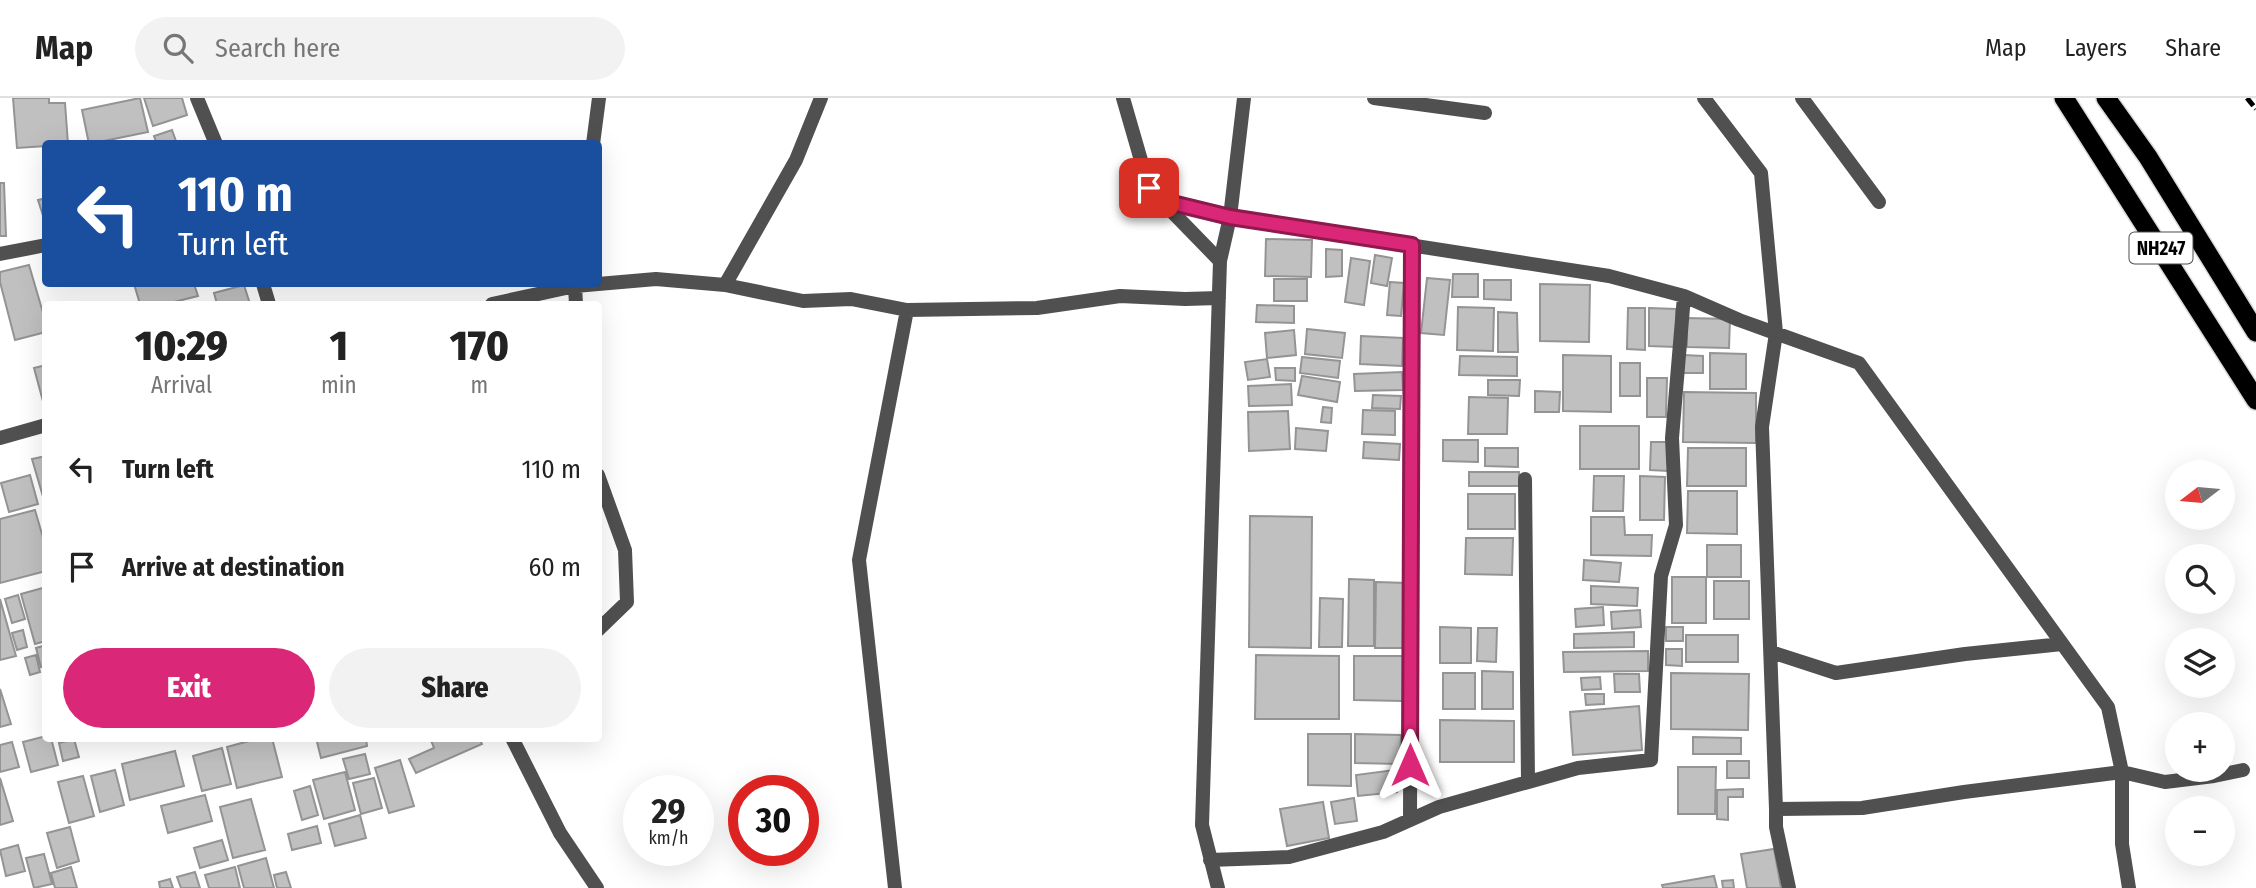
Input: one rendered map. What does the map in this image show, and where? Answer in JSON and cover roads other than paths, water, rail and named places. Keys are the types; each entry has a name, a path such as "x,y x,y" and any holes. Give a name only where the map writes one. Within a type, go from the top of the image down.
{"highway":[{"name":"NH247","path":"2064,98 2256,400"},
{"name":"NH247","path":"2106,98 2148,157 2256,332"}],"street":[{"path":"197,98 214,140"},
{"path":"594,140 599,98"},
{"path":"724,285 796,160 821,98"},
{"path":"1123,98 1149,188 1220,261"},
{"path":"1218,888 1202,825 1220,261 1230,217 1244,98"},
{"path":"1374,98 1485,113"},
{"path":"1704,98 1761,173 1776,333 1762,427 1776,827 1789,888"},
{"path":"1802,98 1878,202"},
{"path":"1160,200 1230,217 1609,276 1684,296 1859,363 2108,707 2122,772 2122,844 2129,888"},
{"path":"1410,820 1412,245"},
{"path":"0,254 42,246"},
{"path":"602,283 656,279 724,285 803,301 851,299 907,310 1037,308 1120,296 1219,298"},
{"path":"505,301 566,287"},
{"path":"1210,860 1289,857 1383,832 1439,807 1578,768 1651,760 1661,576 1676,525 1672,438 1684,296"},
{"path":"895,888 859,560 907,310"},
{"path":"0,438 42,426"},
{"path":"1525,479 1528,782"},
{"path":"602,486 625,550 627,601 602,626"},
{"path":"1771,652 1836,673 1965,654 2062,644"},
{"path":"514,742 560,832 597,888"},
{"path":"1776,809 1863,808 2122,772 2165,782 2243,770"}],"railway":[{"path":"2247,98 2256,109"}]}
